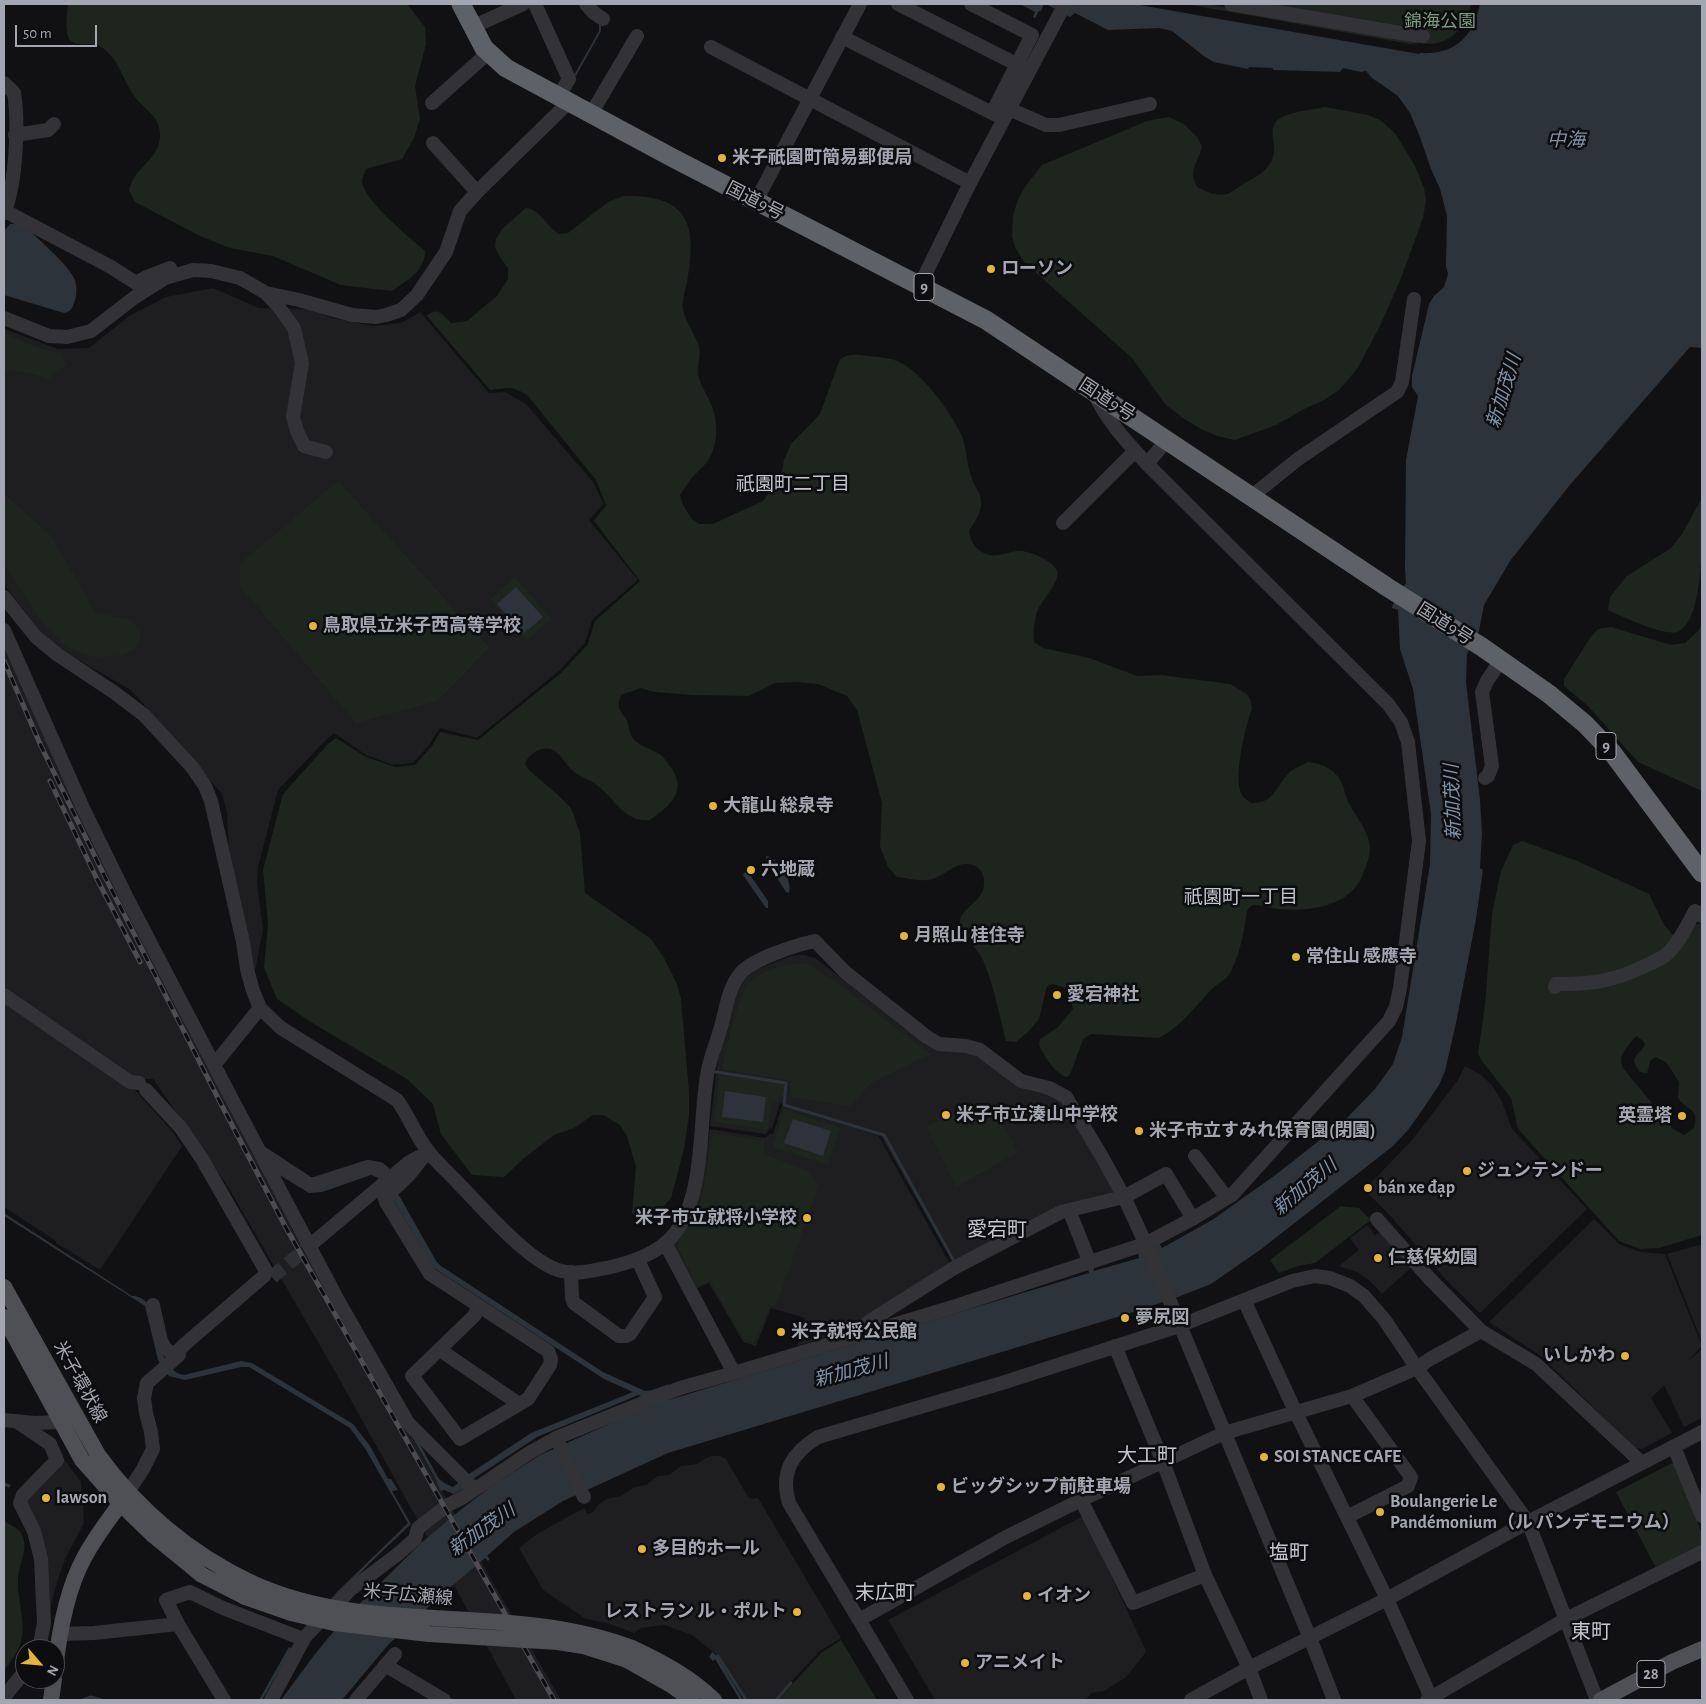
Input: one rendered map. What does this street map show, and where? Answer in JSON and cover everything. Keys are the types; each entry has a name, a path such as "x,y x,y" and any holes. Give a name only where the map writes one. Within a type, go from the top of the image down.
{"highway":[{"name":"国道9号","path":"461,4 488,53 506,68 756,201 986,320 1387,587 1501,660 1549,694 1585,724 1611,751 1702,873"}],"main road":[{"name":"米子環状線","path":"4,1287 124,1498"},
{"name":"米子環状線","path":"4,1317 82,1460 124,1498"},
{"name":"米子広瀬線","path":"124,1498 153,1535 202,1574 248,1590 292,1614 334,1623 429,1634 558,1642 629,1654 676,1670 714,1700"},
{"path":"58,1639 69,1597 83,1560 105,1523 124,1498"},
{"name":"28","path":"1599,1700 1672,1662 1702,1649"},
{"name":"米子広瀬線","path":"629,1654 692,1700"}],"street":[{"path":"472,27 523,4"},
{"path":"266,293 299,300 352,316 376,317 401,310 417,296 446,252 460,211 564,100 569,79 535,4"},
{"path":"586,4 594,13 603,18"},
{"path":"756,201 860,4"},
{"path":"898,4 1023,68"},
{"path":"970,4 1032,35 1023,68"},
{"path":"1231,4 1423,36"},
{"path":"920,285 1023,68 1063,8"},
{"path":"591,114 637,36"},
{"path":"842,37 1002,114 1046,125 1059,125 1150,104"},
{"path":"711,47 970,183"},
{"path":"432,103 488,53"},
{"path":"4,83 14,93 16,135 4,212 111,267 136,283 147,277 187,264 196,270"},
{"path":"16,135 48,130 54,124"},
{"path":"433,143 477,192"},
{"path":"4,318 49,336 67,337 91,331 135,297 166,278 196,270 211,271 240,278 266,293 294,328 302,363 293,417 304,446 326,452"},
{"path":"1252,496 1298,459 1397,392 1402,382 1414,299"},
{"path":"271,1700 303,1640 350,1590 415,1539 418,1528 448,1504 462,1498 469,1484 649,1400 680,1388 846,1340 1090,1263 1147,1249 1232,1195 1373,1040 1393,1013 1400,988 1419,841 1408,742 1401,722 1382,698 1135,451 1102,410 1093,391"},
{"path":"1148,464 1167,440"},
{"path":"1063,523 1135,451"},
{"path":"4,597 36,637 58,655 144,715 192,767 205,786 211,801 243,942 247,969 260,1008 281,1028 397,1100 407,1113 428,1151 490,1216 520,1244 556,1270 571,1272 610,1267 638,1260 672,1237 691,1202 696,1182 708,1070 732,989 740,974 752,964 792,947 815,941 845,972 927,1037 939,1044 966,1046 980,1050 1022,1081 1049,1088 1066,1097 1124,1197 1171,1304 1334,1700"},
{"path":"4,630 83,808 128,900 340,1304 408,1423 469,1484"},
{"path":"1485,778 1488,776 1492,766 1482,692 1487,680 1501,660"},
{"path":"1555,987 1556,984 1602,982 1614,979 1663,958 1670,952 1695,911 1702,916"},
{"path":"4,994 138,1085 181,1128 202,1158 266,1271 264,1276 147,1383 144,1398 151,1432 152,1449 143,1470 124,1498"},
{"path":"214,1065 260,1008"},
{"path":"314,1242 389,1186 409,1175 428,1151"},
{"path":"261,1153 309,1184 315,1184 368,1167 379,1169 389,1186 385,1198 386,1202 430,1274 548,1350 550,1365 528,1399 460,1439 412,1376 474,1316 480,1307"},
{"path":"1195,1156 1227,1198"},
{"path":"846,1340 873,1320 954,1268 1061,1212 1124,1197 1166,1174 1193,1219"},
{"path":"1069,1210 1090,1263"},
{"path":"1377,1219 1429,1278 1481,1331 1536,1364 1642,1463"},
{"path":"665,1243 734,1373"},
{"path":"571,1272 572,1301 623,1336 630,1334 655,1297 638,1260"},
{"path":"907,1700 790,1503 786,1490 788,1468 804,1446 818,1437 1002,1383 1179,1326 1292,1281 1315,1276 1330,1278 1350,1286 1364,1296 1384,1319 1528,1522 1599,1700"},
{"path":"169,1362 272,1277"},
{"path":"1244,1300 1296,1413 1387,1599 1430,1699 1566,1619 1702,1552"},
{"path":"153,1305 161,1341 169,1362"},
{"path":"859,1620 1006,1537 1080,1500 1224,1433 1352,1396 1417,1368 1481,1331"},
{"path":"1115,1346 1163,1462 1205,1575 1249,1668 1261,1700"},
{"path":"440,1350 519,1404"},
{"path":"1347,1516 1408,1486 1411,1477 1352,1396"},
{"path":"10,1421 35,1423 61,1422"},
{"path":"10,1421 50,1444 57,1460 23,1495 20,1503 34,1530 41,1559 44,1623 41,1639"},
{"path":"1191,1700 1249,1668 1387,1599 1528,1522 1702,1432"},
{"path":"559,1443 584,1497"},
{"path":"1674,1447 1702,1516"},
{"path":"1080,1500 1133,1603 1205,1575"},
{"path":"224,1700 178,1624 166,1600 190,1592 223,1608 303,1640"},
{"path":"59,1634 94,1633 178,1624"},
{"path":"356,1700 395,1654"},
{"path":"385,1665 444,1700"},
{"path":"4,1697 15,1683"}],"shaded area":[{"name":"鳥取県立米子西高等学校","path":"213,288 259,308 310,309 332,318 373,326 401,323 420,312 489,393 505,392 526,404 593,482 604,504 589,520 638,580 592,620 585,643 560,670 477,738 440,728 429,745 413,763 393,765 366,755 334,733 325,741 278,790 258,867 257,883 263,930 254,976 229,854 227,812 222,794 131,690 63,651 41,632 4,585 4,329 58,349 89,348 129,316 166,297"},
{"path":"4,643 360,1345 561,1700 516,1700 333,1368 227,1185 153,1079 136,1079 4,987"},
{"name":"米子市立湊山中学校","path":"804,955 815,958 930,1046 970,1054 987,1061 1020,1086 1030,1091 1045,1094 1064,1104 1117,1192 953,1262 879,1133 780,1103 772,1129 770,1128 766,1134 710,1126 718,1059 736,996 743,980 756,970 791,956"},
{"path":"4,998 132,1087 173,1132 182,1146 100,1270 56,1243 56,1241 4,1207"},
{"name":"ジュンテンドー","path":"1465,1066 1481,1075 1492,1085 1502,1102 1512,1129 1587,1209 1480,1313 1450,1284 1385,1210 1364,1190 1413,1139 1458,1080"},
{"name":"米子市立就将小学校","path":"782,1106 878,1135 950,1264 847,1331 797,1346 805,1318 771,1308 756,1346 743,1342 709,1283 696,1289 671,1243 702,1183 710,1129 765,1138 773,1134"},
{"path":"1594,1219 1619,1244 1640,1252 1665,1254 1702,1346 1687,1362 1702,1349 1702,1418 1684,1427 1664,1385 1651,1398 1672,1433 1642,1449 1635,1448 1541,1356 1489,1322"},
{"name":"仁慈保幼園","path":"1367,1225 1375,1235 1385,1233 1413,1266 1382,1294 1370,1281 1359,1273 1339,1266 1359,1250 1350,1238"},
{"path":"1702,1244 1702,1342 1667,1254"},
{"path":"712,1456 720,1456 726,1459 748,1497 752,1499 758,1498 841,1638 820,1651 774,1700 746,1699 718,1656 692,1635 664,1625 641,1628 634,1633 610,1624 586,1619 543,1590 519,1548 537,1534 584,1508 588,1514 594,1511 606,1499 621,1496 635,1487 646,1485 658,1476 669,1475 681,1466 697,1464"},
{"path":"64,1459 81,1482 84,1523 65,1559 56,1585 49,1615 25,1499"},
{"name":"イオン","path":"1083,1516 1146,1651 1143,1656 1125,1678 1104,1691 1091,1693 1086,1700 935,1700 888,1620"}],"green space":[{"path":"68,4 407,4 425,27 426,44 415,86 420,119 414,138 402,159 366,169 362,181 364,189 378,208 425,251 419,270 392,291 341,285 273,256 230,248 198,235 135,202 129,190 134,178 158,147 160,134 157,121 135,98 116,62 107,51 97,45 78,44 71,41 67,34"},
{"path":"1186,4 1207,4 1418,41 1420,43 1410,44"},
{"name":"錦海公園","path":"1260,4 1471,4 1465,21 1454,34 1439,43 1430,44 1421,43 1421,28 1406,30"},
{"path":"1325,107 1368,115 1380,120 1395,133 1415,166 1424,188 1426,200 1423,218 1401,278 1380,326 1357,369 1339,390 1276,425 1235,440 1217,436 1183,418 1165,404 1132,358 1024,262 1015,247 1012,236 1013,216 1018,199 1042,165 1147,121 1169,117 1184,124 1197,137 1202,146 1193,175 1197,187 1215,194 1227,194 1256,177 1269,165 1274,153 1273,127 1279,119 1305,110"},
{"path":"623,196 660,200 673,206 682,214 688,225 691,256 683,310 699,348 698,374 712,407 716,432 715,444 709,459 690,480 680,495 683,505 692,519 699,524 713,524 763,501 781,476 784,460 791,444 820,414 840,359 850,355 857,355 886,358 899,362 928,385 961,434 970,473 981,500 976,520 969,531 973,544 979,550 989,555 1019,551 1029,552 1048,561 1056,569 1057,579 1037,612 1034,642 1043,648 1089,658 1137,676 1161,675 1230,684 1247,694 1252,708 1246,727 1238,777 1239,788 1243,796 1251,803 1265,800 1274,793 1285,777 1294,769 1308,762 1327,767 1340,780 1347,800 1366,834 1370,848 1367,865 1357,885 1349,894 1339,900 1315,908 1290,910 1258,905 1250,907 1247,911 1240,947 1231,972 1175,1028 1159,1038 1091,1034 1083,1039 1070,1075 1067,1077 1050,1064 1039,1044 1040,1039 1058,1027 1073,1009 1070,994 1066,988 1053,984 1047,986 1039,1019 1016,1042 1006,1041 987,970 983,960 960,924 961,916 978,899 984,888 984,878 980,870 970,864 964,864 933,879 919,880 897,877 888,867 880,846 882,803 857,710 847,696 818,684 796,682 775,683 749,696 693,695 654,692 641,688 621,695 619,708 627,721 632,737 638,743 662,756 675,774 677,782 675,796 671,803 650,820 641,820 627,814 598,786 572,770 553,750 544,749 536,751 525,764 529,770 571,808 580,833 585,893 651,939 664,958 677,984 681,999 689,1092 689,1115 684,1149 671,1198 665,1205 642,1220 636,1218 632,1213 636,1167 627,1136 620,1125 603,1115 593,1115 574,1128 554,1135 523,1159 504,1177 472,1175 441,1134 433,1104 407,1079 314,1024 277,999 264,967 268,924 263,870 283,794 328,744 336,738 366,757 395,767 415,765 432,746 440,732 478,740 561,673 588,644 595,621 640,581 594,521 606,505 596,480 528,396 514,389 490,390 427,316 437,312 451,323 467,321 497,296 508,279 508,268 499,256 495,246 496,239 502,229 526,208 539,215 559,234 568,233 608,202"},
{"path":"4,333 36,347 60,353 66,364 49,379 30,373 4,369"},
{"path":"338,481 489,648 437,701 356,723 240,586 240,564"},
{"path":"4,494 51,536 96,613 129,619 141,630 138,646 124,655 94,657 66,647 43,624 4,564"},
{"path":"1702,498 1702,550 1698,593 1693,611 1686,625 1677,632 1662,631 1642,625 1608,610 1610,597 1627,576 1671,548 1682,534"},
{"path":"515,577 551,619 526,641 490,599"},
{"path":"1702,624 1702,791 1638,762 1588,706 1564,686 1564,679 1590,638 1598,629 1611,627 1671,645 1685,643 1699,630"},
{"path":"1522,841 1577,861 1649,894 1664,925 1672,934 1680,933 1702,923 1702,1235 1659,1248 1640,1249 1619,1241 1518,1129 1511,1098 1478,1054 1485,1005 1492,914 1501,871 1513,845","holes":["1637,1036 1645,1045 1634,1060 1636,1067 1640,1072 1647,1073 1650,1061 1655,1057 1666,1062 1679,1082 1678,1098 1694,1113 1694,1128 1684,1135 1673,1129 1623,1068 1621,1059 1626,1048"]},
{"path":"806,963 837,983 930,1054 871,1083 850,1106 790,1097 791,1081 722,1069 736,1013 749,984 768,971 783,966"},
{"path":"719,1076 785,1083 783,1097 779,1096 778,1103 772,1103 768,1130 714,1122"},
{"path":"993,1106 1018,1152 956,1187 926,1127 959,1111 967,1120"},
{"path":"784,1109 840,1128 828,1165 773,1147"},
{"path":"713,1133 765,1141 764,1154 808,1171 818,1186 776,1306 770,1306 754,1343 744,1339 710,1281 697,1286 677,1245 699,1206"},
{"path":"1341,1206 1359,1208 1371,1220 1315,1263 1298,1266 1279,1273 1270,1260"},
{"path":"1674,1462 1702,1534 1702,1546 1656,1568 1616,1492"},
{"path":"4,1521 21,1533 24,1541 24,1552 18,1574 22,1618 21,1639 15,1639 15,1654 4,1671"},
{"path":"841,1640 877,1700 778,1700 821,1653"}],"water":[{"path":"1020,4 1044,4 1035,18 1033,17 1035,12"},
{"path":"1046,4 1134,4 1419,54 1443,51 1460,42 1473,26 1480,4 1702,4 1702,348 1690,347 1569,486 1510,561 1484,605 1479,631 1467,654 1466,682 1480,800 1482,833 1480,868 1483,870 1476,919 1456,1023 1445,1071 1439,1085 1408,1130 1393,1146 1260,1250 1211,1284 1124,1315 668,1453 563,1501 514,1532 487,1556 490,1559 488,1561 485,1558 440,1596 388,1645 342,1700 281,1700 343,1620 420,1544 459,1511 493,1485 540,1455 645,1408 644,1397 638,1395 537,1437 476,1477 466,1487 454,1494 444,1490 441,1491 436,1481 439,1479 453,1487 469,1474 531,1433 633,1392 604,1379 434,1268 378,1178 371,1175 322,1192 309,1193 281,1176 262,1170 257,1162 272,1166 309,1186 366,1171 384,1176 400,1197 436,1261 441,1266 603,1372 645,1391 654,1390 652,1405 1089,1273 1088,1268 1093,1267 1094,1271 1139,1258 1138,1252 1159,1243 1162,1248 1212,1220 1274,1176 1343,1122 1375,1089 1393,1064 1402,1037 1430,864 1431,814 1413,689 1400,649 1398,610 1392,608 1406,583 1406,460 1418,396 1412,387 1412,376 1429,304 1434,296 1444,287 1448,274 1446,266 1447,216 1440,189 1410,113 1398,96 1372,78 1366,71 1361,72 1343,68 1340,72 1273,70 1273,68 1249,67 1248,69 1214,62 1172,31 1159,28 1108,30 1075,13 1070,17"},
{"path":"599,25 601,25 601,31 576,76 574,75 599,31"},
{"path":"10,224 22,224 72,274 75,280 76,297 72,309 64,313 4,295 4,231"},
{"path":"516,587 543,617 523,634 497,604"},
{"path":"766,856 776,861 784,871 789,883 789,893 786,892 766,861"},
{"path":"745,872 750,875 768,901 768,908 766,908 743,875"},
{"path":"725,1091 766,1097 763,1122 722,1117"},
{"path":"793,1119 831,1131 823,1156 784,1143"},
{"path":"4,1213 132,1296 140,1297 146,1302 150,1306 164,1357 169,1366 176,1372 184,1375 241,1361 252,1363 353,1424 370,1446 388,1479 391,1479 398,1490 392,1491 411,1524 303,1632 337,1592 408,1523 366,1450 350,1428 249,1367 241,1367 185,1380 169,1376 158,1360 145,1306 4,1216"},
{"path":"289,1647 292,1648 262,1700 259,1700"},
{"path":"712,1652 717,1656 743,1700 740,1700 715,1659 713,1661 709,1657"}],"pier":[{"path":"1414,395 1417,396 1405,461 1405,569 1402,568 1404,460"}],"waterway":[{"path":"716,1072 786,1083 784,1105 884,1135 955,1263"},
{"path":"651,1392 668,1386"},
{"path":"414,1437 439,1482"},
{"path":"4,1484 9,1486"},
{"path":"717,1657 746,1700"},
{"path":"776,1700 791,1683"},
{"path":"83,1700 91,1697 101,1700"}],"tunnel":[{"path":"272,1277 314,1242"}],"railway":[{"path":"4,661 41,746 105,877 285,1226 554,1700"},
{"path":"50,781 97,879 140,962"}],"place":[{"name":"米子祇園町簡易郵便局","path":"722,158"},
{"name":"ローソン","path":"991,269"},
{"name":"鳥取県立米子西高等学校","path":"313,626"},
{"name":"大龍山 総泉寺","path":"713,806"},
{"name":"六地蔵","path":"751,870"},
{"name":"月照山 桂住寺","path":"904,936"},
{"name":"常住山 感應寺","path":"1296,957"},
{"name":"愛宕神社","path":"1057,995"},
{"name":"米子市立湊山中学校","path":"946,1115"},
{"name":"英霊塔","path":"1682,1116"},
{"name":"米子市立すみれ保育園(閉園)","path":"1139,1131"},
{"name":"ジュンテンドー","path":"1467,1171"},
{"name":"bán xe đạp","path":"1368,1188"},
{"name":"米子市立就将小学校","path":"807,1218"},
{"name":"仁慈保幼園","path":"1378,1258"},
{"name":"夢尻図","path":"1125,1318"},
{"name":"米子就将公民館","path":"781,1332"},
{"name":"いしかわ","path":"1625,1356"},
{"name":"SOI STANCE CAFE","path":"1264,1457"},
{"name":"ビッグシップ前駐車場","path":"941,1487"},
{"name":"lawson","path":"46,1498"},
{"name":"Boulangerie Le Pandémonium（ル パンデモニウム）","path":"1380,1512"},
{"name":"多目的ホール","path":"642,1549"},
{"name":"イオン","path":"1027,1596"},
{"name":"レストラン ル・ポルト","path":"797,1612"},
{"name":"アニメイト","path":"965,1663"}],"district":[{"name":"祇園町二丁目","path":"793,484"},
{"name":"祇園町一丁目","path":"1241,897"},
{"name":"愛宕町","path":"997,1230"},
{"name":"大工町","path":"1147,1456"},
{"name":"塩町","path":"1289,1553"},
{"name":"末広町","path":"885,1593"},
{"name":"東町","path":"1591,1632"}],"water label":[{"name":"中海","path":"1566,140"},
{"name":"新加茂川","path":"1504,391"},
{"name":"新加茂川","path":"1453,802"},
{"name":"新加茂川","path":"1305,1187"},
{"name":"新加茂川","path":"851,1371"},
{"name":"新加茂川","path":"482,1530"}]}
